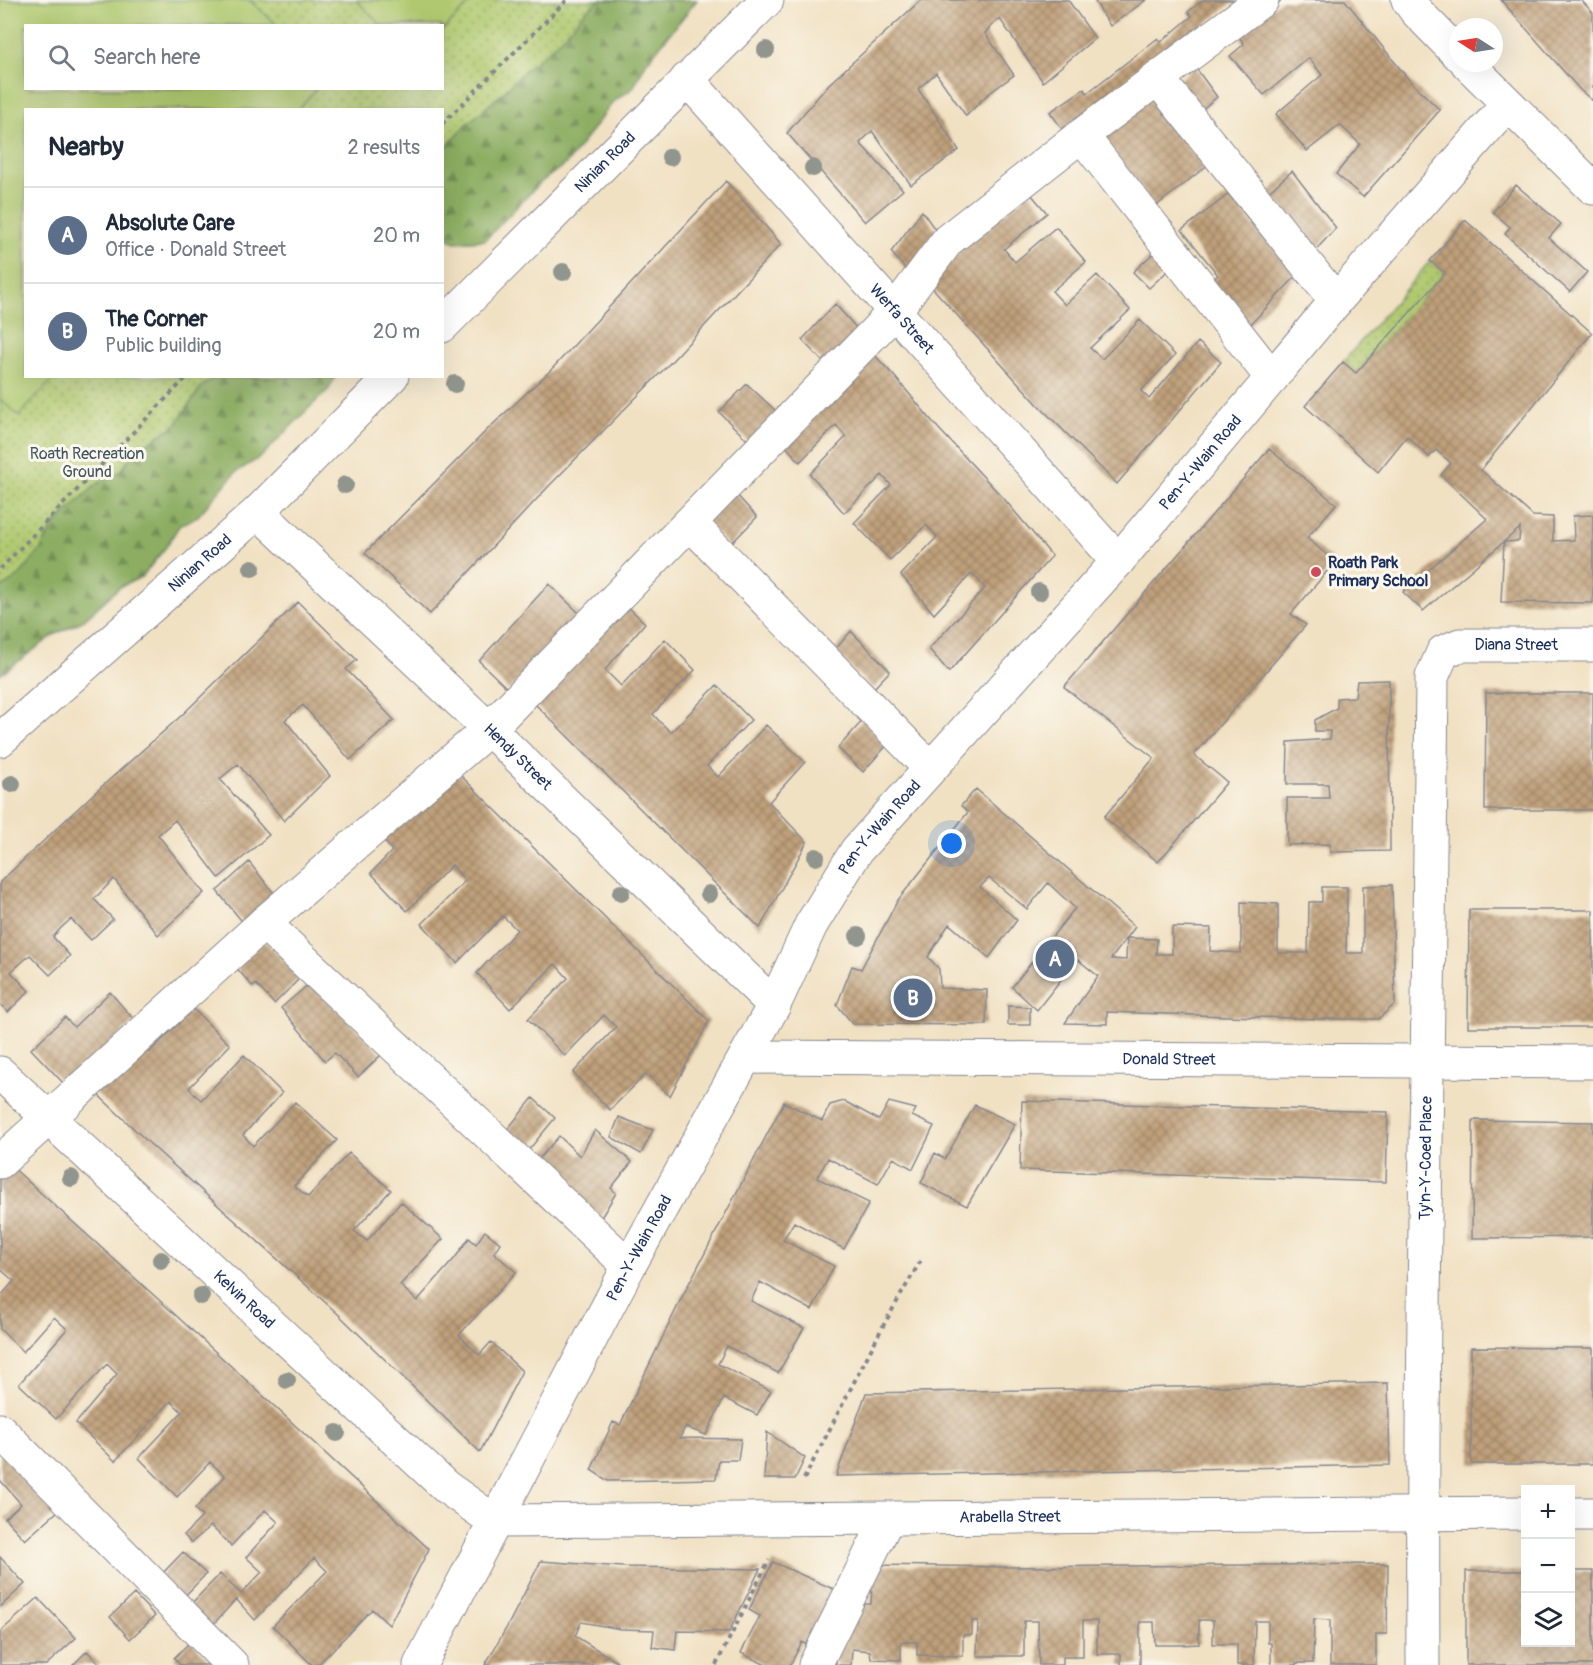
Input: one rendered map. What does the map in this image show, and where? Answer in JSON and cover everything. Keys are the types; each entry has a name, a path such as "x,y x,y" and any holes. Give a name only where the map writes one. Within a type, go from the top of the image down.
{"street":[{"name":"Ninian Road","path":"444,324 767,0"},
{"path":"0,1162 264,923 489,729 894,312 948,240 1262,0"},
{"path":"1408,0 1449,45"},
{"path":"1476,72 1593,188"},
{"name":"Werfa Street","path":"687,79 1118,561"},
{"path":"1158,79 1335,301"},
{"name":"Pen-Y-Wain Road","path":"420,1665 629,1266 774,1005 810,925 857,850 1118,561 1335,301 1507,105"},
{"path":"1082,136 1272,378"},
{"name":"Ninian Road","path":"0,740 258,512 390,378"},
{"name":"Hendy Street","path":"258,512 489,729 774,1005"},
{"path":"690,523 930,768"},
{"name":"Diana Street","path":"1443,652 1460,645 1593,645"},
{"name":"Ty'n-Y-Coed Place","path":"1423,1665 1422,1513 1432,677 1443,652"},
{"path":"264,923 629,1266"},
{"name":"Donald Street","path":"746,1057 1593,1062"},
{"name":"Kelvin Road","path":"0,1072 446,1487 494,1521"},
{"path":"0,1430 232,1665"},
{"name":"Arabella Street","path":"494,1521 1521,1514"},
{"path":"1575,1514 1593,1514"},
{"path":"815,1665 887,1520"}],"path":[{"path":"444,122 567,0"},
{"path":"0,569 186,378"},
{"path":"801,1487 883,1326 921,1260"},
{"path":"716,1665 770,1557"}],"green space":[{"name":"Roath Recreation Ground","path":"0,0 683,0 444,235 444,108 24,108 24,378 298,378 0,666"},
{"path":"0,0 249,0 276,24 24,24 24,90 316,90 299,108 24,108 24,378 54,378 19,416 0,399"},
{"path":"356,0 473,0 444,29 444,24 380,24"},
{"path":"600,0 697,0 646,63 633,88 613,102 568,162 540,183 485,240 455,242 444,236 444,149 468,123 557,43 586,11"},
{"path":"1430,261 1445,273 1356,373 1343,362"},
{"path":"214,378 334,378 329,389 261,457 236,472 198,516 179,526 166,547 142,577 120,587 82,621 54,635 0,675 0,589 19,576 41,549 53,526 72,507 97,484 121,471 134,452 176,425 201,387"}],"building":[{"path":"921,0 1068,0 1095,38 1043,82 1000,19 991,26 985,33 1014,75 987,95 966,116 936,73 918,89 959,150 911,185 872,131 860,143 903,190 865,222 787,133 829,84"},
{"path":"1094,0 1146,0 1110,26"},
{"path":"1203,0 1235,0 1067,136 1050,112 1084,89 1087,93 1158,38 1161,42 1192,16 1188,12"},
{"path":"1282,0 1345,0 1409,80 1440,110 1363,197 1336,174 1360,144 1340,125 1307,151 1276,114 1322,75 1309,58 1264,95 1230,56 1244,44 1238,35"},
{"path":"1501,0 1581,0 1593,13 1593,101 1580,90"},
{"path":"1195,67 1217,97 1197,114 1174,84"},
{"path":"1157,91 1213,161 1155,207 1102,136"},
{"path":"1292,171 1336,228 1312,254 1264,196"},
{"path":"726,181 781,244 430,614 365,553 488,429 551,370"},
{"path":"1516,185 1561,224 1549,238 1587,272 1570,292 1505,234 1510,227 1493,212"},
{"path":"1030,193 1047,213 1004,249 1015,262 1056,227 1086,262 1052,291 1065,305 1097,275 1130,310 1090,348 1102,359 1140,320 1175,355 1141,391 1149,399 1198,342 1221,362 1117,484 1041,408 929,284 979,232"},
{"path":"1229,194 1254,226 1260,220 1301,271 1248,327 1211,281 1218,275 1182,230"},
{"path":"922,211 936,231 908,272 891,252"},
{"path":"1465,220 1592,333 1481,470 1533,516 1553,517 1553,541 1574,540 1573,516 1593,515 1593,603 1501,602 1504,542 1519,541 1520,528 1423,611 1403,592 1487,519 1441,475 1451,463 1436,450 1429,457 1407,436 1378,472 1305,406 1343,362 1356,373 1445,273 1430,261"},
{"path":"1160,247 1173,266 1149,288 1133,272"},
{"path":"835,304 859,331 826,365 802,340"},
{"path":"870,350 1005,500 1052,556 949,672 929,649 985,588 972,573 934,614 901,575 937,537 931,530 926,525 890,560 854,523 891,485 882,475 844,513 810,474 846,437 836,425 800,462 782,442"},
{"path":"747,384 777,412 748,441 719,412"},
{"path":"1269,449 1336,504 1307,538 1335,562 1291,614 1306,625 1194,755 1227,782 1158,862 1104,817 1154,758 1064,687"},
{"path":"734,492 757,517 729,546 705,521"},
{"path":"549,584 580,614 509,690 479,661"},
{"path":"298,602 357,660 346,669 394,720 350,760 303,705 285,720 330,776 284,821 238,764 220,779 269,835 219,878 175,820 158,835 204,893 158,935 114,879 94,899 113,919 91,940 71,919 53,937 70,956 50,975 30,955 11,972 29,991 8,1012 0,1004 0,882 182,715"},
{"path":"625,604 645,623 605,670 621,686 665,639 695,670 653,714 661,723 671,732 717,685 751,720 707,766 718,777 766,725 805,762 769,802 807,842 760,928 533,702"},
{"path":"851,631 890,671 873,689 834,651"},
{"path":"1389,680 1390,851 1330,852 1330,844 1287,845 1287,798 1329,798 1328,784 1287,784 1288,742 1330,739 1330,731 1315,731 1315,720 1337,708 1337,698 1355,697 1357,681"},
{"path":"1486,693 1593,693 1593,810 1485,810"},
{"path":"863,720 887,745 863,772 838,748"},
{"path":"455,770 709,1021 670,1096 646,1074 610,1110 573,1073 616,1027 604,1015 565,1056 528,1019 568,978 555,964 510,1009 492,990 477,973 517,930 503,916 457,963 422,924 465,881 452,865 407,911 371,873 392,851 383,839"},
{"path":"976,789 1135,927 1111,959 1126,960 1127,938 1157,939 1156,954 1172,954 1172,927 1211,928 1210,951 1241,953 1241,902 1278,904 1278,953 1308,953 1309,902 1322,902 1322,887 1347,887 1346,953 1363,953 1363,886 1392,885 1395,1004 1378,1019 1107,1012 1107,1024 1065,1023 1098,976 1077,959 1037,1010 1012,987 1075,908 1048,883 1027,909 989,878 980,887 1017,920 989,958 949,924 928,957 939,969 940,988 987,990 986,1025 853,1024 837,1005 852,966 861,969 898,900 968,812 961,806"},
{"path":"249,862 277,897 245,925 217,891"},
{"path":"1469,910 1593,910 1593,1027 1468,1027"},
{"path":"262,939 302,976 274,1004 256,984 253,987 233,964"},
{"path":"310,983 382,1054 358,1077 335,1053 325,1061 281,1008"},
{"path":"110,992 135,1021 66,1086 31,1049 65,1017 74,1027"},
{"path":"1008,1006 1030,1007 1030,1025 1008,1025"},
{"path":"193,1009 230,1045 189,1088 194,1094 201,1100 244,1055 282,1093 243,1135 253,1146 295,1102 337,1140 294,1186 308,1197 349,1153 391,1190 354,1231 367,1241 401,1202 443,1239 400,1285 417,1301 455,1258 469,1238 476,1244 485,1231 500,1243 494,1253 516,1272 459,1335 479,1355 491,1342 522,1371 480,1452 337,1313 91,1088 142,1045 149,1053"},
{"path":"533,1098 555,1118 527,1152 506,1131"},
{"path":"844,1101 879,1120 889,1102 916,1109 912,1116 934,1126 913,1169 893,1158 878,1184 828,1158 817,1178 869,1203 844,1249 794,1222 783,1240 834,1266 812,1310 760,1282 751,1301 804,1328 778,1373 727,1346 718,1364 771,1391 757,1415 724,1398 706,1435 685,1427 680,1438 741,1439 738,1460 719,1460 716,1479 608,1481 591,1470 613,1422 620,1425 683,1295 784,1102 822,1121 830,1105"},
{"path":"1022,1101 1388,1112 1386,1182 1020,1170"},
{"path":"975,1105 1015,1124 967,1206 921,1183 935,1153 945,1159"},
{"path":"619,1117 653,1130 641,1154 611,1137"},
{"path":"1473,1120 1593,1122 1593,1237 1472,1238"},
{"path":"595,1130 632,1162 611,1188 616,1193 599,1221 537,1161 559,1136 580,1156"},
{"path":"10,1165 429,1549 389,1625 372,1609 318,1665 312,1665 273,1626 327,1571 314,1558 255,1620 236,1599 210,1628 188,1607 220,1574 241,1594 262,1572 246,1557 278,1522 265,1510 231,1546 211,1526 191,1543 184,1535 202,1517 195,1509 225,1476 210,1462 177,1497 139,1458 182,1412 171,1401 115,1461 76,1423 117,1374 107,1364 56,1419 19,1384 67,1329 54,1317 23,1352 0,1329 0,1297 14,1281 0,1269 0,1174"},
{"path":"1471,1347 1593,1348 1593,1464 1471,1464"},
{"path":"1388,1383 1390,1465 836,1476 866,1393"},
{"path":"767,1432 805,1458 795,1479 764,1479"},
{"path":"0,1450 58,1511 25,1540 5,1518 21,1504 0,1480"},
{"path":"183,1552 206,1574 181,1600 159,1577"},
{"path":"0,1557 25,1584 0,1607"},
{"path":"541,1561 622,1567 760,1569 729,1632 677,1631 675,1650 652,1647 654,1630 621,1629 581,1622 575,1636 622,1665 485,1665"},
{"path":"773,1562 838,1591 811,1647 802,1642 790,1665 766,1665 741,1653 760,1616 749,1610"},
{"path":"1388,1564 1387,1634 1376,1634 1376,1665 1330,1665 1330,1620 1314,1619 1313,1663 1296,1663 1296,1665 1271,1665 1268,1621 1255,1621 1254,1665 1237,1665 1237,1644 1213,1644 1213,1620 1199,1620 1199,1644 1180,1645 1155,1645 1154,1622 1140,1622 1140,1665 1121,1665 1121,1654 1097,1654 1097,1621 1083,1621 1083,1657 1063,1657 1063,1665 1039,1665 1038,1621 1024,1621 1024,1656 977,1656 978,1621 972,1621 972,1635 963,1635 963,1656 917,1655 917,1642 901,1642 901,1660 871,1659 870,1651 852,1649 851,1665 836,1665 836,1648 857,1604 871,1604 873,1565 1005,1567"},
{"path":"1466,1571 1521,1571 1521,1647 1575,1647 1575,1571 1593,1571 1593,1665 1466,1665"},
{"path":"134,1594 155,1616 130,1639 110,1617"},
{"path":"38,1598 76,1638 46,1665 0,1665 0,1632"},
{"path":"191,1641 212,1665 180,1665 174,1658"},
{"path":"87,1651 101,1665 73,1665"}],"place":[{"name":"Roath Park Primary School","path":"1316,572"},
{"name":"Absolute Care","path":"1055,959"},
{"name":"The Corner","path":"913,998"}]}
